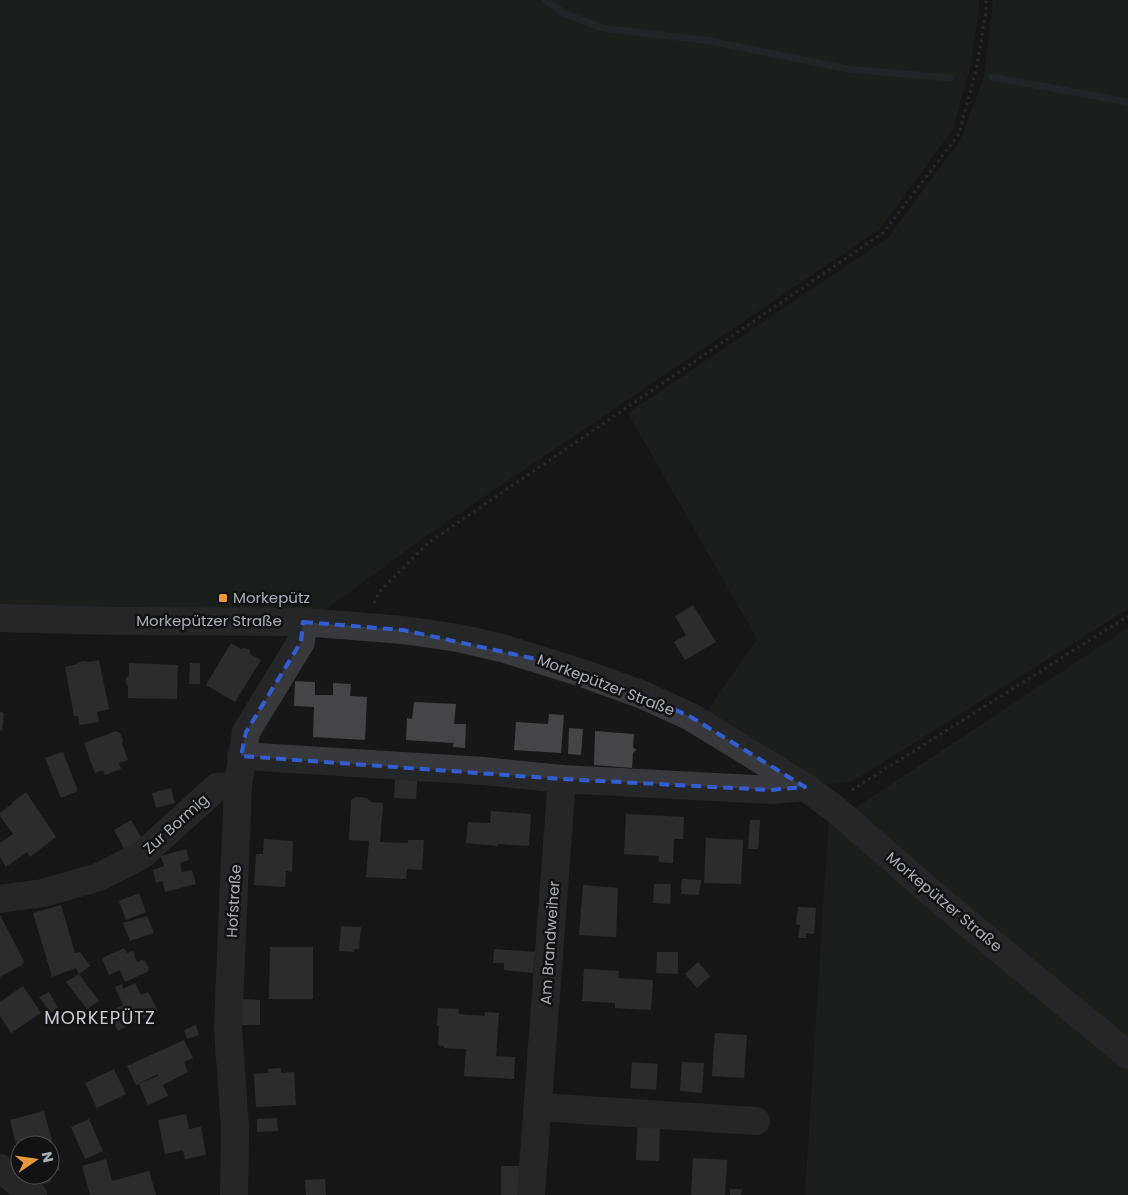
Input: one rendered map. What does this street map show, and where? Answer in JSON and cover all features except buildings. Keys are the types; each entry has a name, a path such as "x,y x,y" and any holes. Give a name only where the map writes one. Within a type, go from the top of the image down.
{"street":[{"name":"Morkepützer Straße","path":"0,618 303,622 403,630 458,638 511,651 594,677 643,695 691,718 805,787 835,809 942,902 1128,1055"},
{"name":"Hofstraße","path":"234,1195 235,1129 228,1028 238,786 246,732 300,642 303,622"},
{"path":"242,756 483,771 562,779 771,790 805,787"},
{"name":"Am Brandweiher","path":"531,1195 562,779"},
{"name":"Zur Bormig","path":"0,899 43,893 98,877 142,855 217,787 238,786"},
{"path":"538,1106 756,1121"},
{"path":"0,1168 33,1195"}],"path":[{"path":"371,628 372,607 379,592 428,543 883,233 959,134 976,70 986,12 986,0"},
{"path":"835,809 854,789 1128,616"}],"highlighted area":[{"path":"303,622 403,630 545,661 643,695 691,717 805,787 771,790 562,779 241,756 246,732 301,642"}],"shaded area":[{"path":"0,0 979,0 979,9 970,68 953,129 880,229 423,538 321,613 0,605"},
{"path":"993,0 1128,0 1128,609 853,781 811,787 707,711 757,639 628,413 888,238 961,139 984,77"},
{"path":"1128,628 1128,1046 849,812"},
{"path":"829,816 1128,1066 1128,1195 805,1195"}],"waterway":[{"path":"545,0 566,14 602,28 711,41 847,69 951,78"},
{"path":"992,77 1128,102"}],"place":[{"name":"Morkepütz","path":"223,598"}],"district":[{"name":"MORKEPÜTZ","path":"100,1018"}]}
